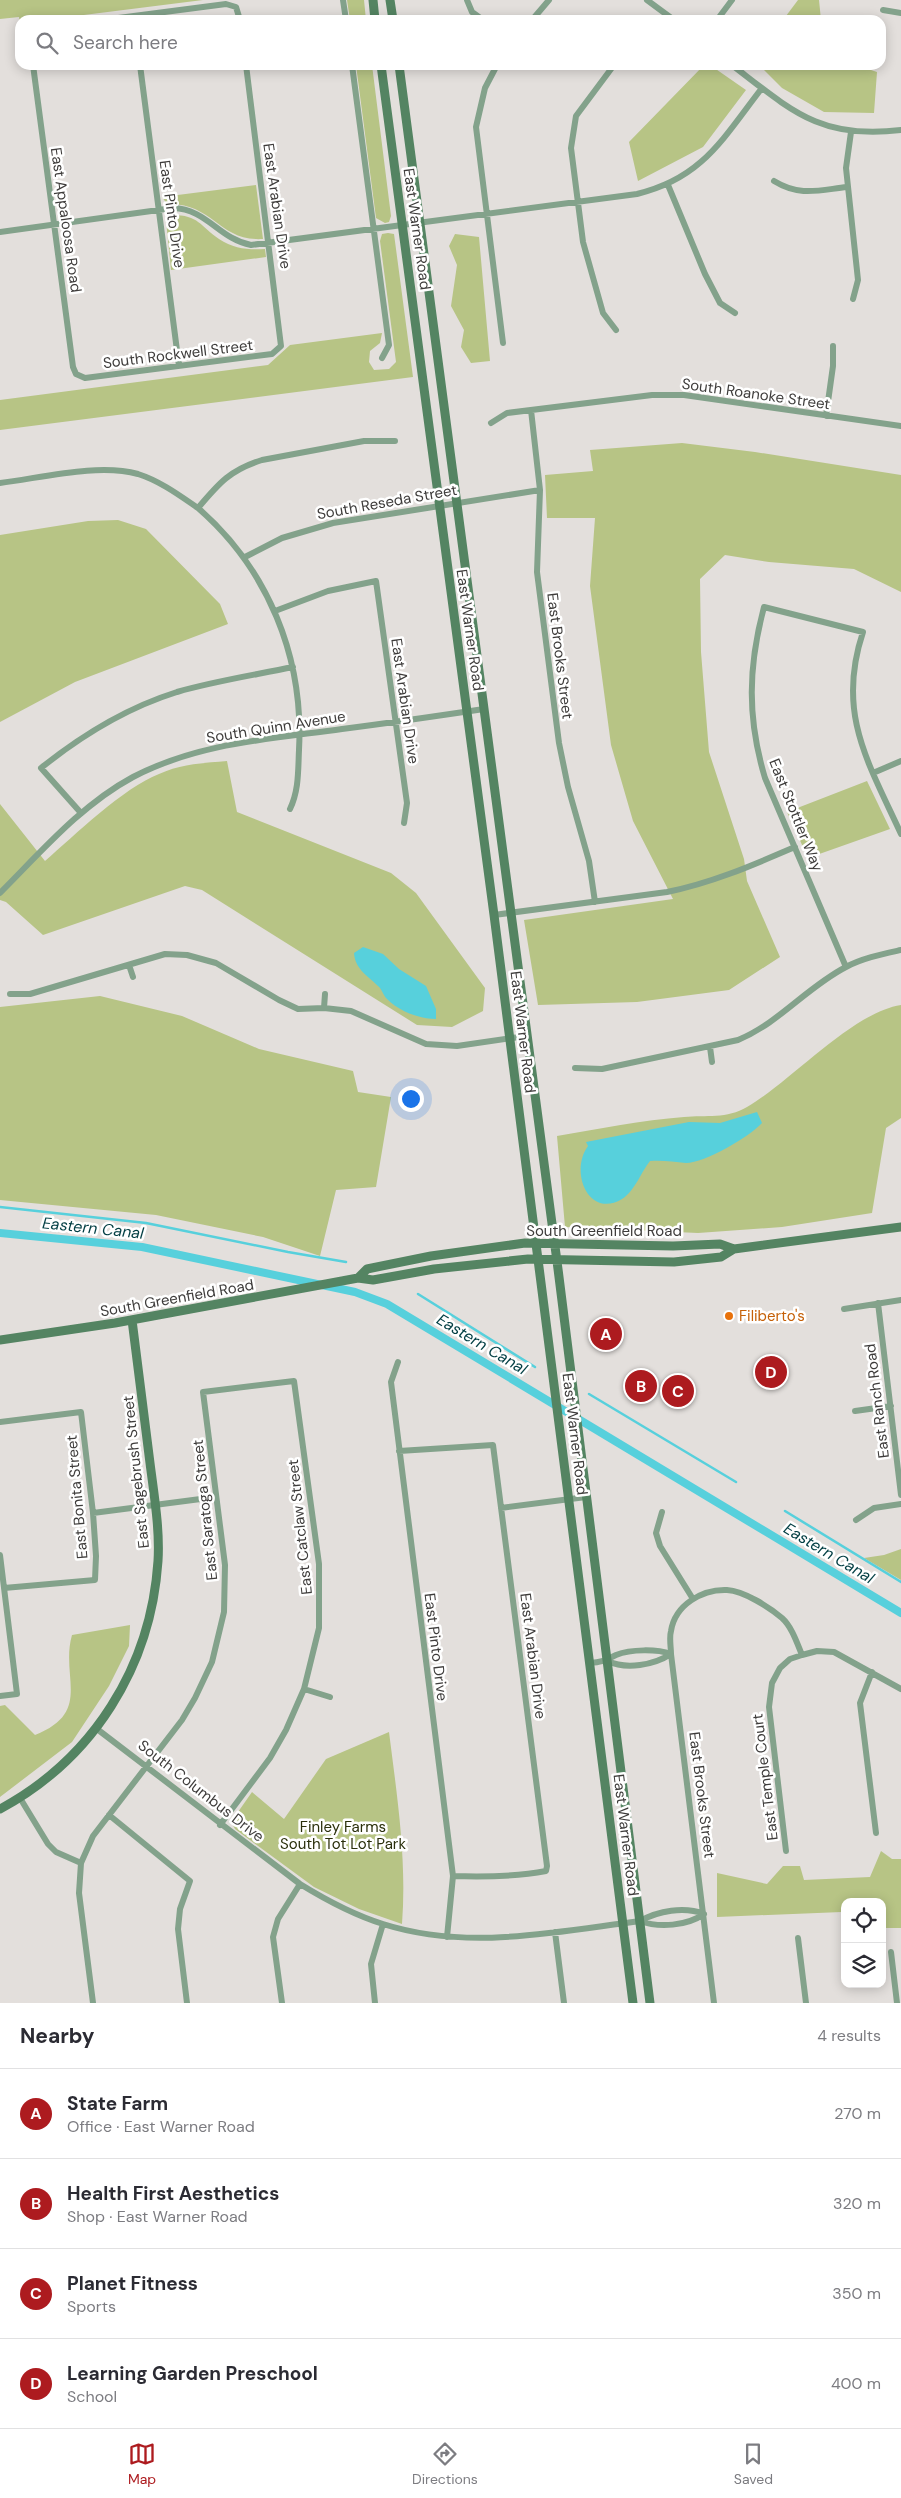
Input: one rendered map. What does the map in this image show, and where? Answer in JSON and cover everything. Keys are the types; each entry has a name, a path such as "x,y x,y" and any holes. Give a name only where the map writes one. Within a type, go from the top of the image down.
{"main road":[{"path":"373,0 374,15"},
{"path":"390,0 392,15"},
{"name":"East Warner Road","path":"382,70 411,224 456,503 578,1426 650,2003"},
{"name":"East Warner Road","path":"399,70 411,224 439,506 510,1038 633,2003"},
{"name":"South Greenfield Road","path":"0,1340 132,1320 358,1278 374,1280 434,1269 538,1258 674,1262 721,1257 734,1250 901,1227"},
{"name":"South Greenfield Road","path":"358,1278 367,1269 431,1256 536,1243 673,1246 720,1244 734,1250"},
{"name":"East Sagebrush Street","path":"97,1728 122,1690 140,1652 149,1621 158,1560 155,1505 132,1320"},
{"path":"0,1808 20,1798 50,1776 97,1728"}],"street":[{"path":"343,0 345,15"},
{"path":"467,0 472,12 476,15"},
{"path":"536,15 549,0"},
{"path":"647,0 667,15"},
{"path":"721,15 732,0"},
{"path":"154,15 226,4 233,5 239,15"},
{"path":"883,10 901,13"},
{"name":"East Appaloosa Road","path":"34,70 73,367 80,377"},
{"name":"East Pinto Drive","path":"141,70 180,366"},
{"name":"East Arabian Drive","path":"247,70 282,340 279,350"},
{"path":"353,70 389,345 382,358"},
{"path":"494,70 484,88 476,127 503,343"},
{"path":"610,70 576,116 571,148 583,242 603,313 616,330"},
{"path":"739,70 810,121 851,132 901,130"},
{"path":"0,232 159,210 185,209 198,213 239,243 251,245 270,244 637,194 668,185 688,174 709,156 762,88"},
{"path":"851,132 846,168 858,280 853,299"},
{"path":"774,181 788,190 805,192 847,186"},
{"path":"668,185 712,288 720,303 735,313"},
{"path":"826,416 833,366 833,346"},
{"name":"South Rockwell Street","path":"80,377 85,378 272,354 279,350"},
{"name":"South Roanoke Street","path":"491,423 507,413 652,395 684,395 709,396 826,416 901,426"},
{"name":"East Brooks Street","path":"531,410 540,490 537,572 558,743 568,787 590,861 595,902"},
{"path":"198,508 225,477 246,465 262,460 364,441 395,440"},
{"path":"0,483 99,471 136,474 173,490 215,522 245,557 275,611 293,667 300,735 297,794 290,809"},
{"name":"South Reseda Street","path":"245,557 282,538 316,527 540,490"},
{"name":"East Arabian Drive","path":"275,611 328,591 376,581 407,802 404,823"},
{"name":"East Stottler Way","path":"846,967 765,778 756,747 751,679 754,643 764,607 863,632 854,659 852,703 861,743 873,773"},
{"path":"81,813 41,768 81,737 155,700 202,686 293,667"},
{"name":"South Quinn Avenue","path":"0,893 81,813 132,778 189,754 237,743 484,709"},
{"path":"901,761 873,773 901,834"},
{"path":"494,915 595,902 694,886 723,877 795,847"},
{"path":"575,1068 602,1069 710,1047 754,1033 846,967 881,954 901,950"},
{"path":"10,994 30,994 164,954 187,955 216,963 279,1000 298,1008 351,1011 426,1044 457,1046 526,1036"},
{"path":"129,964 133,977"},
{"path":"324,1008 325,994"},
{"path":"710,1047 712,1062"},
{"path":"844,1309 901,1300"},
{"name":"East Ranch Road","path":"878,1303 901,1495"},
{"name":"East Pinto Drive","path":"398,1362 391,1382 453,1876 447,1937"},
{"name":"East Saratoga Street","path":"92,2003 79,1893 81,1863 93,1836 195,1698 212,1662 218,1638 226,1588 203,1392 294,1381"},
{"name":"East Catclaw Street","path":"220,1825 270,1758 286,1730 304,1689 318,1628 320,1585 294,1381"},
{"path":"855,1411 890,1406"},
{"name":"East Bonita Street","path":"0,1422 81,1412 96,1556 95,1580 4,1588"},
{"name":"East Arabian Drive","path":"399,1451 493,1445 547,1866 546,1871 484,1877 453,1876"},
{"path":"93,1513 216,1497"},
{"path":"501,1508 586,1497"},
{"path":"856,1520 874,1508 901,1504"},
{"path":"662,1512 656,1533 660,1546 693,1599 708,1592 729,1590 753,1599 783,1618 794,1636 802,1655 817,1651 834,1652 901,1689"},
{"path":"0,1555 17,1694 0,1696"},
{"name":"East Brooks Street","path":"693,1599 676,1614 670,1632 714,2003"},
{"path":"590,1663 608,1661 616,1655 658,1650 672,1654"},
{"path":"608,1661 619,1667 660,1662 672,1654"},
{"name":"East Temple Court","path":"786,1851 769,1707 772,1683 780,1668 790,1659 802,1655"},
{"path":"872,1672 860,1702 876,1833"},
{"path":"304,1689 330,1697"},
{"name":"South Columbus Drive","path":"97,1728 220,1825 300,1884 322,1897 383,1924 447,1937 509,1938 640,1921 652,1914 692,1909 704,1914"},
{"path":"20,1798 48,1844 56,1852 81,1863"},
{"path":"110,1815 190,1881 180,1909 178,1929 187,2003"},
{"path":"282,2003 273,1937 278,1919 300,1884"},
{"name":"South Columbus Drive","path":"640,1921 654,1926 695,1920 704,1914"},
{"path":"375,2003 371,1964 383,1924"},
{"path":"555,1932 564,2003"},
{"path":"798,1938 806,2003"},
{"path":"891,1952 898,2003"}],"green space":[{"path":"0,0 203,0 84,15 15,15 15,17 0,19"},
{"path":"347,0 364,0 366,15 349,15"},
{"path":"798,0 819,0 820,15 787,15"},
{"path":"357,70 373,70 391,216 389,222 385,223 376,218"},
{"path":"699,70 717,70 746,90 703,147 638,181 629,142"},
{"path":"764,70 871,70 877,72 874,113 824,112 782,88"},
{"path":"256,185 263,239 236,235 195,209 183,205 167,204 162,197"},
{"path":"172,215 181,215 194,219 219,239 230,245 247,249 265,249 266,257 171,270 166,220"},
{"path":"382,234 394,234 413,377 0,430 0,400 268,365 290,345 382,333 380,343 370,351 369,362 374,370 389,369 396,362 380,241"},
{"path":"455,234 479,237 490,361 471,363 461,347 464,330 451,306 457,265 449,246"},
{"path":"682,443 755,452 901,475 901,592 854,569 769,562 725,555 700,579 701,652 709,752 744,859 747,881 780,957 729,990 637,1002 538,1005 524,920 673,899 633,821 611,745 590,586 595,518 547,518 545,475 593,471 590,450"},
{"path":"118,520 146,529 220,604 228,624 75,682 0,722 0,535 88,521"},
{"path":"227,761 237,812 391,873 416,893 485,988 483,1011 452,1027 417,1025 202,890 185,886 43,935 6,902 0,900 0,804 45,861 115,801 145,781 184,766"},
{"path":"867,781 890,829 808,858 787,812"},
{"path":"100,996 182,1016 259,1049 353,1071 358,1092 391,1097 376,1187 336,1190 320,1256 263,1237 156,1215 0,1200 0,1007"},
{"path":"901,1005 901,1118 886,1128 872,1213 782,1227 698,1233 565,1227 557,1136 652,1120 716,1116 739,1111 783,1081 842,1034 882,1011"},
{"path":"901,1549 901,1580 864,1558 884,1555"},
{"path":"130,1625 129,1646 109,1686 72,1742 0,1797 0,1706 5,1705 35,1735 53,1726 64,1716 69,1704 71,1692 69,1650 72,1635"},
{"name":"Finley Farms South Tot Lot Park","path":"389,1732 402,1852 402,1924 359,1909 314,1887 235,1829 231,1822 252,1792 284,1819 326,1759"},
{"path":"881,1851 892,1859 901,1859 901,1928 886,1928 886,1898 841,1898 841,1912 717,1917 717,1873 767,1884 783,1866 800,1866 804,1880 870,1877"}],"water":[{"path":"363,947 383,954 399,969 426,986 436,1009 436,1019 410,1014 387,999 379,987 362,971 355,959 354,953"},
{"path":"757,1112 762,1123 756,1129 715,1154 704,1159 686,1163 650,1161 627,1196 622,1199 610,1204 600,1203 592,1198 586,1190 581,1168 588,1146 586,1142 689,1122 720,1123"}],"waterway":[{"path":"0,1207 146,1223 346,1262"},
{"name":"Eastern Canal","path":"0,1233 142,1247 355,1292 387,1304 901,1613"},
{"path":"418,1294 535,1367"},
{"path":"589,1394 736,1482"},
{"path":"785,1511 901,1582"}],"place":[{"name":"Filiberto's","path":"729,1316"},
{"name":"State Farm","path":"606,1334"},
{"name":"Learning Garden Preschool","path":"771,1372"},
{"name":"Health First Aesthetics","path":"641,1386"},
{"name":"Planet Fitness","path":"678,1391"}]}
